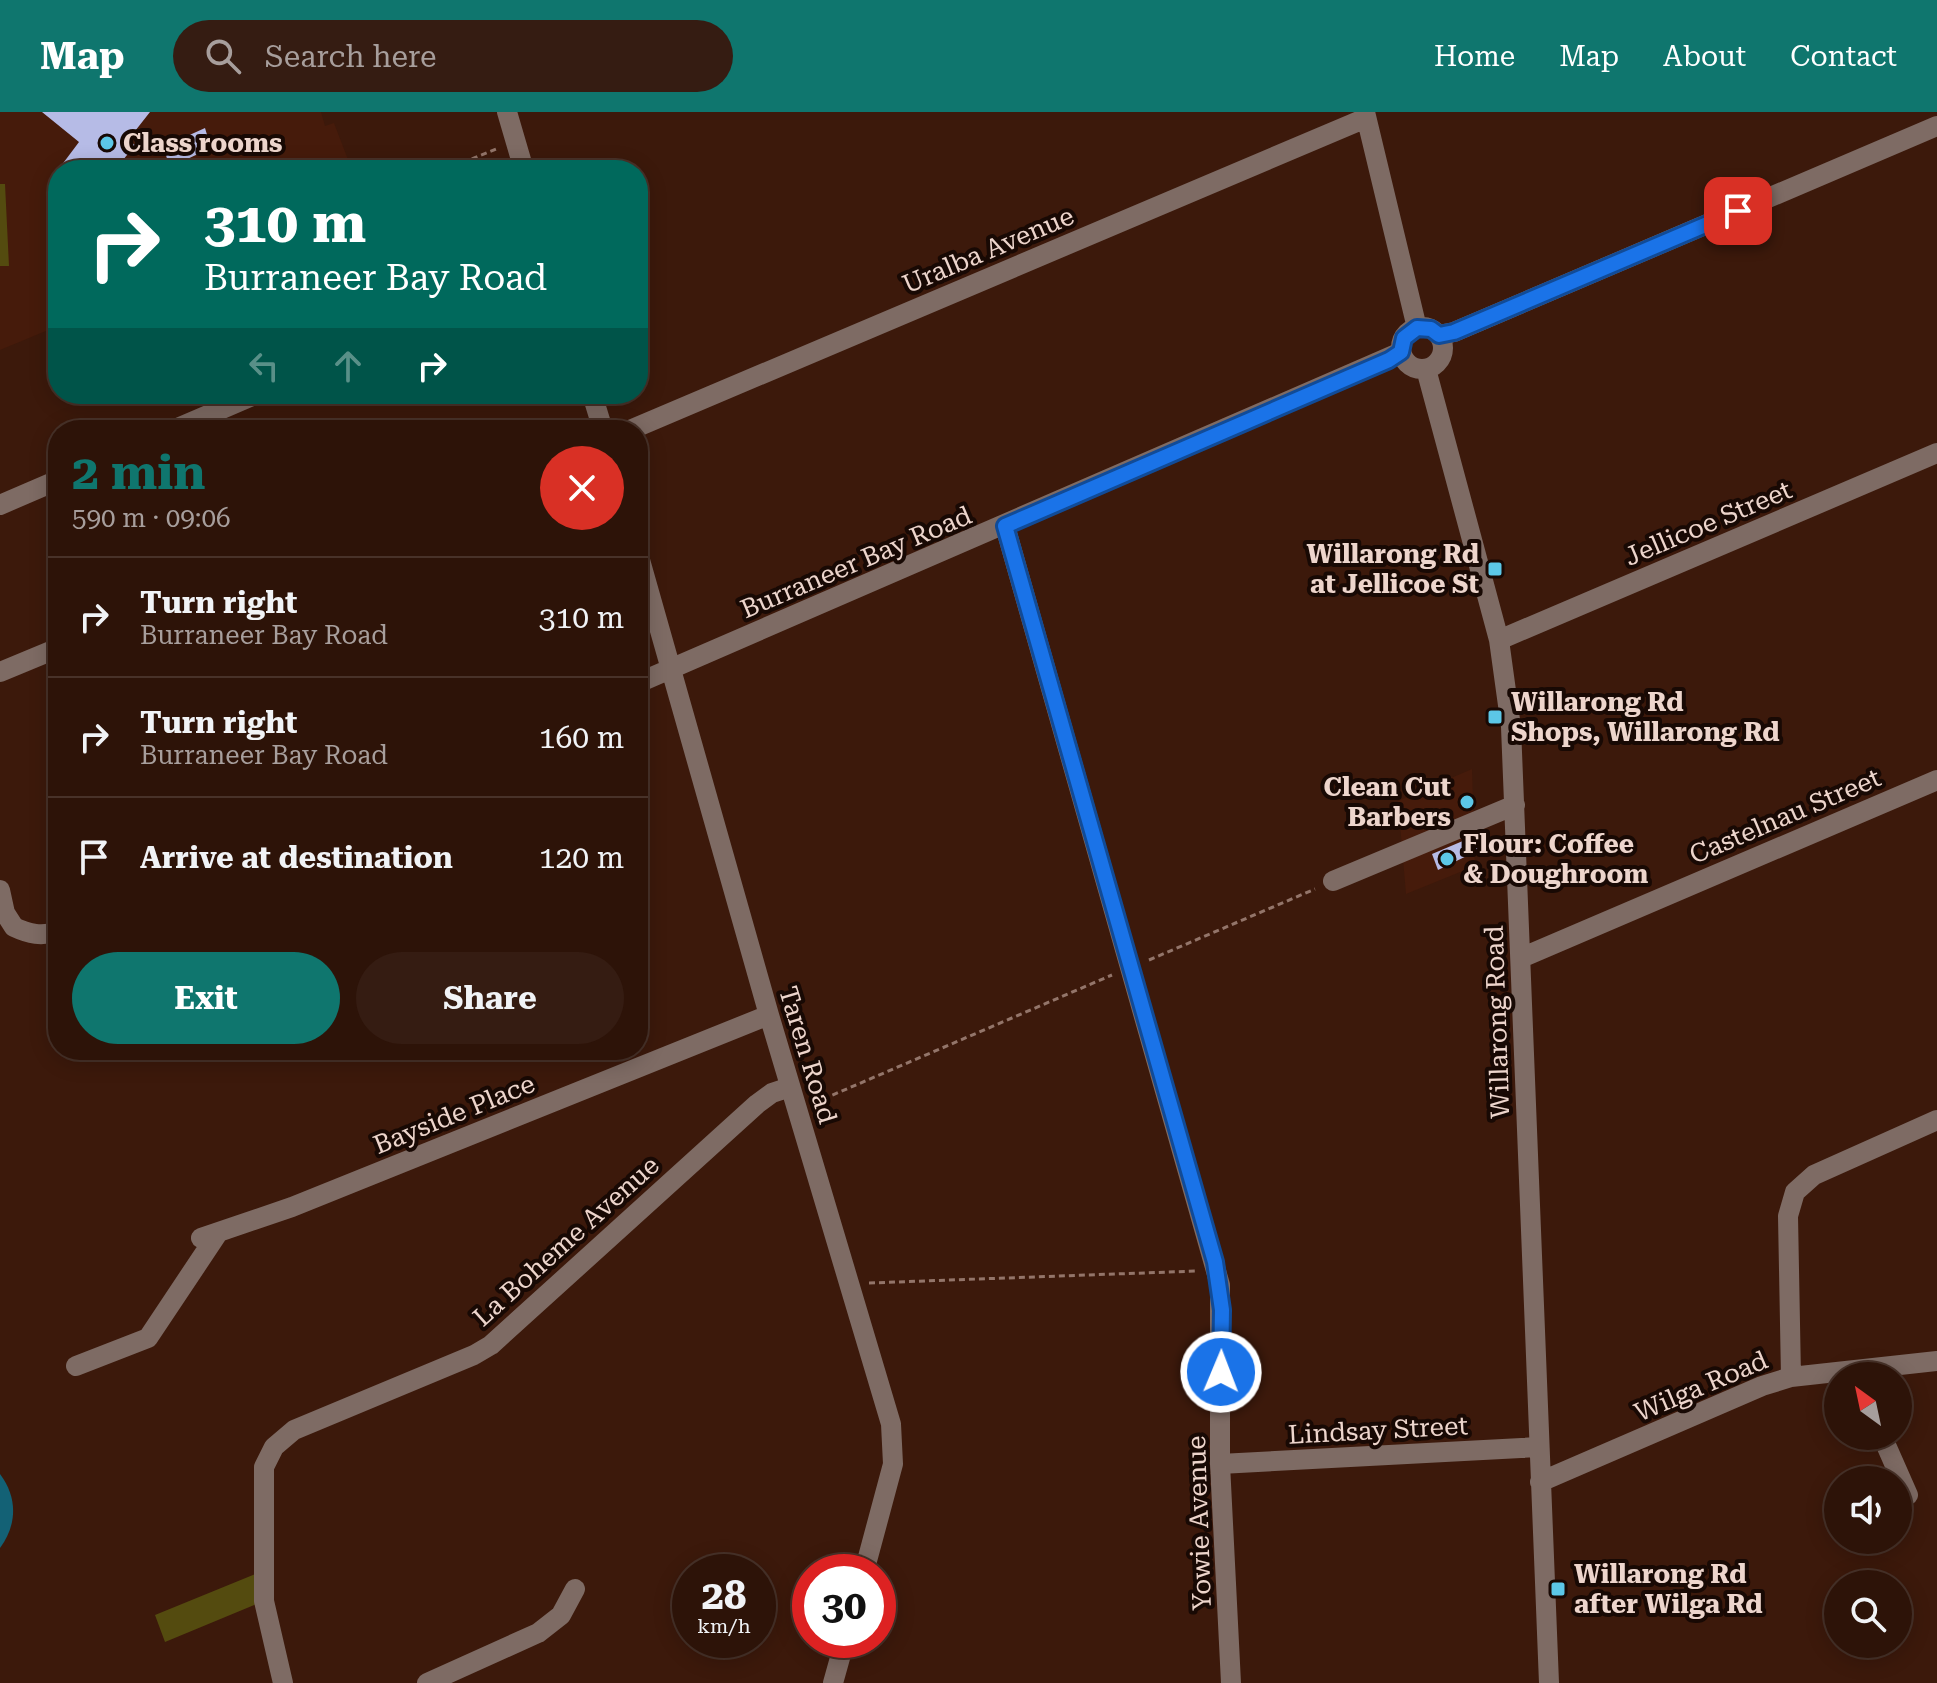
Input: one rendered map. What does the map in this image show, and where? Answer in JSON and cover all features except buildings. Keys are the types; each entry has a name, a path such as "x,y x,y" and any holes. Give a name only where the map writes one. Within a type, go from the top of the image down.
{"street":[{"path":"507,112 521,160"},
{"path":"1366,115 1417,328"},
{"name":"Uralba Avenue","path":"648,422 1366,115"},
{"path":"1439,335 1454,332 1937,126"},
{"path":"1417,328 1431,329 1442,341 1442,356 1426,369 1412,367 1401,352 1404,338 1417,328"},
{"name":"Burraneer Bay Road","path":"648,679 1401,352"},
{"name":"Willarong Road","path":"1426,369 1499,640 1511,727 1549,1683"},
{"path":"196,420 234,404"},
{"name":"Jellicoe Street","path":"1499,640 1937,453"},
{"path":"0,505 48,484"},
{"name":"Yowie Avenue","path":"1005,526 1217,1270 1222,1310 1220,1464 1231,1683"},
{"name":"Taren Road","path":"648,588 769,1015 891,1424 893,1464 869,1554"},
{"path":"0,672 48,652"},
{"name":"Castelnau Street","path":"1521,958 1937,780"},
{"path":"1333,881 1515,805"},
{"path":"0,890 7,934 48,932"},
{"name":"Bayside Place","path":"76,1366 148,1338 209,1235 292,1207 769,1015"},
{"name":"La Boheme Avenue","path":"283,1683 264,1601 264,1467 274,1447 294,1430 474,1355 491,1345 757,1104 772,1093 790,1087"},
{"path":"1791,1377 1788,1216 1795,1192 1814,1175 1937,1120"},
{"name":"Wilga Road","path":"1912,1365 1937,1361"},
{"name":"Wilga Road","path":"1540,1482 1762,1386 1791,1377 1824,1375"},
{"name":"Lindsay Street","path":"1220,1464 1538,1447"},
{"path":"427,1683 538,1633 561,1615 575,1589"},
{"path":"833,1683 840,1658"}],"path":[{"path":"468,160 515,141"},
{"path":"798,1110 1333,881"},
{"path":"849,1284 1217,1270"}],"shaded area":[{"path":"0,112 321,112 325,126 334,123 348,160 48,160 48,330 0,350"},
{"path":"0,184 5,184 9,266 0,266"},
{"path":"1472,769 1475,866 1406,894 1398,801"},
{"path":"263,1571 264,1601 165,1642 155,1615"}],"water":[{"path":"0,1474 10,1492 13,1511 10,1530 0,1548"}],"place":[{"name":"Class rooms","path":"107,143"},
{"name":"Willarong Rd at Jellicoe St","path":"1495,569"},
{"name":"Willarong Rd Shops, Willarong Rd","path":"1495,717"},
{"name":"Clean Cut Barbers","path":"1467,802"},
{"name":"Flour: Coffee & Doughroom","path":"1447,859"},
{"name":"Willarong Rd after Wilga Rd","path":"1558,1589"}],"route":[{"path":"1221,1372 1222,1310 1215,1262 1005,526 1389,360 1401,352 1404,338 1417,328 1431,329 1439,335 1454,332 1738,211"}]}
